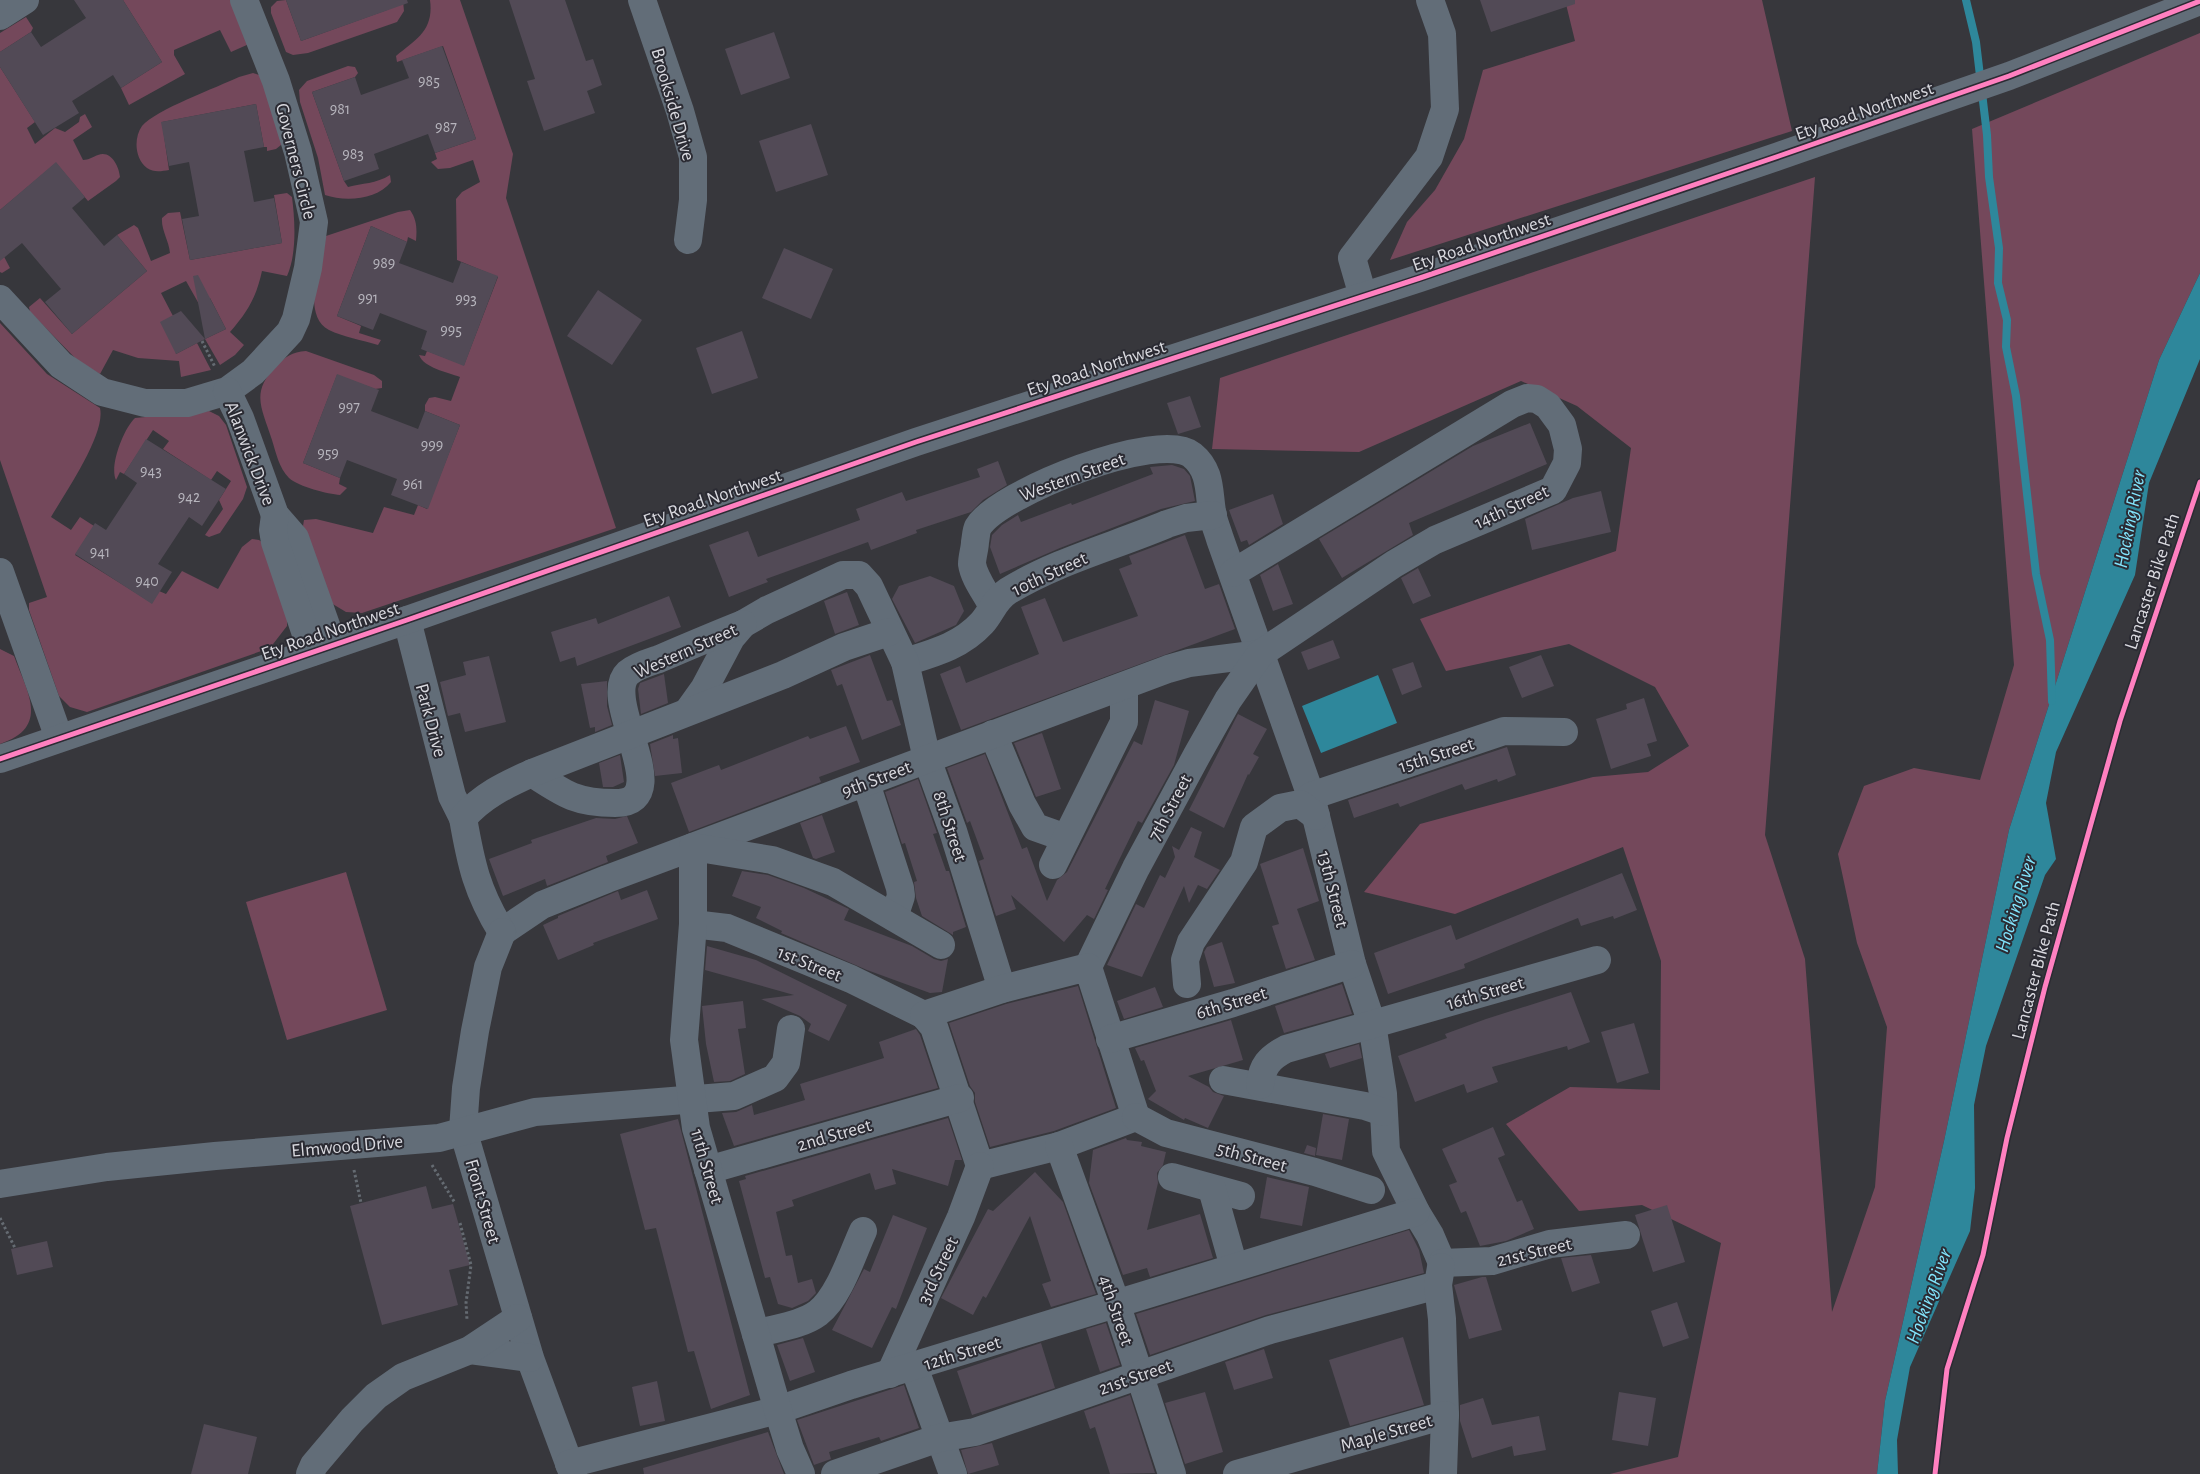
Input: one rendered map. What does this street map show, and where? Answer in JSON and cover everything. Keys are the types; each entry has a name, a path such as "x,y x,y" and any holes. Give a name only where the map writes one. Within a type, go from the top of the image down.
{"street":[{"path":"0,16 25,0"},
{"name":"Governers Circle","path":"0,299 60,365 102,392 145,403 187,403 227,391 253,372 290,332 296,319 308,268 314,222 298,152 276,81 244,0"},
{"name":"Brookside Drive","path":"642,0 680,111 693,156 692,200 688,240"},
{"path":"1363,296 1352,258 1429,157 1445,109 1442,34 1430,0"},
{"name":"Ety Road Northwest","path":"0,759 407,620 916,442 1363,296 2009,76 2200,1"},
{"name":"Alanwick Drive","path":"227,391 240,418 275,515 274,542 322,648"},
{"name":"14th Street","path":"1233,573 1512,404 1527,398 1537,399 1548,406 1562,425 1568,449 1567,463 1552,490 1435,540 1394,564 1260,654"},
{"name":"Western Street","path":"992,605 972,564 977,528 990,513 1008,500 1051,480 1112,459 1144,451 1166,447 1181,449 1192,454 1202,466 1210,484 1213,516"},
{"name":"13th Street","path":"1213,516 1313,806 1352,964 1372,1024 1383,1094 1386,1150 1416,1212 1430,1235 1440,1274"},
{"name":"10th Street","path":"905,662 947,649 968,636 984,621 992,605 1007,592 1031,578 1186,518 1213,516"},
{"path":"0,572 10,629 59,738"},
{"name":"Western Street","path":"532,774 568,796 590,803 621,803 634,799 640,790 640,769 630,734 622,690 628,673 743,624 767,610 843,575 853,573 862,576 869,586 889,632 905,662"},
{"name":"Park Drive","path":"407,620 452,796 462,818"},
{"name":"Western Street","path":"689,710 704,688 731,638 743,624"},
{"path":"502,932 486,906 472,868 462,818 485,796 503,786 689,710 783,675 844,647 889,632"},
{"name":"9th Street","path":"502,932 542,905 993,734 1189,662 1260,654"},
{"name":"7th Street","path":"1088,967 1136,868 1197,755 1228,700 1260,654"},
{"name":"8th Street","path":"905,662 927,759 950,822 1002,990"},
{"path":"1053,865 1124,722 1124,686"},
{"name":"15th Street","path":"1313,806 1504,732 1564,732"},
{"path":"993,734 1022,804 1035,827 1066,838"},
{"path":"866,783 900,888 901,896 894,917"},
{"path":"1187,984 1185,960 1191,942 1244,862 1254,827 1280,808 1300,804 1313,806"},
{"path":"693,847 772,860 833,882 941,945"},
{"name":"11th Street","path":"693,847 693,924 684,1040 696,1128 790,1450 801,1474"},
{"name":"1st Street","path":"693,924 727,928 851,979 924,1015"},
{"name":"Front Street","path":"502,932 488,968 475,1031 466,1088 463,1130 530,1358 571,1469"},
{"name":"16th Street","path":"1260,1085 1262,1070 1271,1057 1286,1049 1598,960"},
{"name":"6th Street","path":"1110,1039 1233,1003 1352,964"},
{"path":"1088,967 1136,1117 1060,1146 980,1166 960,1098 934,1026 924,1015 1002,990 1088,967"},
{"name":"Elmwood Drive","path":"0,1184 127,1165 439,1138 535,1112 734,1096 775,1078 786,1063 791,1029"},
{"path":"1223,1080 1260,1085 1365,1106 1383,1112"},
{"name":"2nd Street","path":"708,1170 960,1098"},
{"name":"5th Street","path":"1136,1117 1166,1133 1315,1172 1371,1190"},
{"name":"4th Street","path":"1060,1146 1116,1304 1172,1474"},
{"path":"1352,1231 1371,1190 1386,1150"},
{"name":"3rd Street","path":"902,1370 980,1166"},
{"path":"1172,1177 1241,1196"},
{"path":"1212,1189 1234,1267"},
{"name":"12th Street","path":"571,1469 586,1457 621,1452 778,1410 1416,1212"},
{"path":"756,1334 805,1320 819,1312 836,1290 863,1232"},
{"name":"21st Street","path":"834,1474 939,1438 975,1432 1270,1330 1440,1274 1550,1244 1626,1235"},
{"name":"Maple Street","path":"1237,1474 1445,1415 1440,1274"},
{"path":"310,1474 314,1465 352,1420 376,1396 403,1377 470,1350 518,1318"},
{"path":"470,1350 530,1358"},
{"path":"902,1370 939,1438 953,1474"},
{"path":"1442,1474 1445,1415"}],"path":[{"path":"430,1161 455,1202 457,1211"},
{"path":"354,1178 361,1203"},
{"path":"0,1218 15,1248"},
{"path":"460,1220 471,1265 466,1303"}],"shaded area":[{"path":"123,0 234,0 249,44 231,52 220,30 174,50 174,55 185,74 129,105 121,88 162,62"},
{"path":"286,0 301,41 387,10 403,1 404,11 397,22 308,53 293,55 286,52 271,13 271,7 277,1"},
{"path":"430,0 460,0 513,154 506,198 616,528 362,613 346,612 331,603 303,526 304,520 316,519 373,533 384,507 414,515 418,505 427,509 460,425 425,411 425,405 429,398 435,397 451,401 460,377 431,366 419,355 425,356 427,351 464,365 498,277 457,260 456,199 462,192 480,182 473,160 450,168 438,169 431,162 437,159 435,153 476,139 443,46 397,62 396,56 417,39 427,26 431,10"},
{"path":"1565,0 1762,0 1792,131 1390,260 1407,222 1435,190 1464,139 1483,70 1575,41"},
{"path":"26,17 33,28 31,32 0,52 0,33"},
{"path":"2200,33 2200,273 2159,360 2009,830 1944,1141 1885,1401 1877,1474 1610,1474 1678,1457 1721,1243 1642,1205 1579,1211 1506,1124 1570,1087 1660,1090 1661,961 1623,847 1455,914 1364,892 1420,824 1593,777 1648,772 1689,746 1655,687 1569,644 1446,671 1420,619 1616,551 1631,448 1577,406 1521,381 1359,452 1212,449 1220,378 1815,177 1765,835 1805,959 1832,1312 1875,1187 1887,1027 1857,943 1838,854 1864,786 1914,768 1980,780 2014,665 1972,129"},
{"path":"348,66 355,67 358,73 355,77 312,92 344,181 348,187 374,182 390,175 391,182 378,193 351,199 325,195 318,158 300,102 299,90 307,81"},
{"path":"0,67 35,122 27,128 35,144 55,128 65,132 79,122 80,117 85,114 92,127 73,140 83,160 98,155 107,155 114,160 120,177 88,201 56,163 0,210"},
{"path":"253,73 259,75 263,81 282,139 281,145 276,149 267,151 267,147 264,147 256,104 162,122 169,170 152,171 143,164 138,153 137,141 139,131 149,120 188,99"},
{"path":"287,193 292,197 294,226 294,247 290,267 287,276 262,271 251,304 230,332 244,345 235,355 220,365 205,339 226,329 210,298 199,304 186,281 161,293 173,316 176,354 197,343 211,370 181,377 179,361 138,358 113,350 100,374 78,361 30,312 29,307 40,298 72,334 147,271 117,235 134,225 138,228 151,261 170,253 162,222 162,218 168,213 180,212 190,260 282,243 274,195"},
{"path":"410,210 416,225 416,241 408,237 407,242 371,226 337,316 361,326 359,333 381,340 378,345 346,337 329,330 321,323 316,314 314,302 316,277 326,236 398,212"},
{"path":"0,249 10,268 2,273 0,272"},
{"path":"0,323 47,374 100,408 97,433 91,448 51,517 71,530 80,517 94,526 75,555 152,603 159,591 166,594 182,571 218,589 242,547 252,539 259,540 266,545 287,610 287,626 270,648 87,712 70,707 59,696 29,610 29,603 47,597 0,460"},
{"path":"306,351 374,375 382,381 382,388 375,389 337,375 303,463 340,478 339,484 347,488 340,495 306,487 289,478 278,460 262,410 261,393 263,384 268,376 286,358 297,352"},
{"path":"209,411 219,416 226,425 247,487 243,499 220,533 209,537 205,535 223,509 219,500 231,481 217,471 211,480 163,449 169,441 153,430 124,474 120,472 116,480 114,466 122,438 135,418"},
{"path":"0,649 14,656 29,695 31,707 30,718 26,728 16,737 0,744"},
{"path":"346,872 387,1010 287,1040 246,902"}],"water":[{"name":"Hocking River","path":"2200,273 2200,359 2149,483 2135,575 2056,752 2046,803 2056,859 2045,875 1986,1046 1974,1105 1975,1188 1970,1231 1910,1367 1897,1440 1898,1474 1877,1474 1885,1401 1944,1141 2009,830 2159,360"},
{"path":"1378,675 1397,723 1321,753 1302,706"}],"building":[{"path":"74,0 123,0 162,62 121,88 113,75 72,101 79,113 43,135 0,67 0,52 31,32 41,47 86,18"},
{"path":"286,0 407,0 408,3 301,41"},
{"path":"509,0 565,0 586,61 593,59 602,85 587,91 595,113 544,131 527,81 535,79"},
{"path":"1480,0 1575,0 1575,4 1491,32"},
{"path":"774,32 790,78 741,95 725,49"},
{"path":"442,46 476,139 435,153 428,134 374,154 379,169 344,181 312,92 355,77 361,95 409,78 402,60"},
{"path":"256,104 264,147 244,151 254,202 274,198 282,243 190,260 182,219 199,216 189,162 169,166 161,122"},
{"path":"811,124 828,175 776,192 759,141"},
{"path":"56,162 85,197 72,208 104,246 117,235 147,271 72,334 45,302 61,289 22,243 0,261 0,210"},
{"path":"371,226 407,242 399,263 453,283 461,262 498,276 464,366 421,349 427,331 380,313 373,330 337,316"},
{"path":"784,248 833,269 811,319 762,298"},
{"path":"198,275 226,329 205,339 193,276"},
{"path":"598,290 642,320 612,365 567,336"},
{"path":"181,311 205,339 176,354 160,322"},
{"path":"742,331 758,378 712,394 696,348"},
{"path":"337,374 379,390 371,411 418,429 425,411 460,425 428,509 391,495 397,479 347,460 340,478 303,463"},
{"path":"1190,396 1201,427 1178,434 1167,403"},
{"path":"1530,423 1547,464 1409,523 1413,535 1342,578 1319,539 1473,446"},
{"path":"146,439 226,489 202,526 189,517 158,564 172,572 152,604 75,554 95,523 106,530 137,483 124,474"},
{"path":"998,461 1007,485 983,500 971,512 916,530 917,533 871,550 868,542 766,579 768,582 729,597 709,545 748,531 758,557 860,520 856,509 902,492 906,501 980,477 977,469"},
{"path":"1172,465 1184,469 1190,476 1195,501 1161,509 1060,548 1000,574 990,547 992,535 1002,525 1018,515 1021,522 1153,474 1150,467"},
{"path":"1601,491 1611,532 1532,550 1525,519 1573,498"},
{"path":"1273,494 1283,524 1249,545 1247,540 1241,542 1229,510"},
{"path":"1185,535 1205,589 1219,584 1235,629 961,730 940,674 960,666 966,683 1039,654 1021,607 1045,598 1063,642 1138,616 1119,569 1132,564 1129,556"},
{"path":"1278,564 1293,604 1273,611 1260,575"},
{"path":"1418,568 1431,596 1413,604 1401,578"},
{"path":"930,576 954,586 964,611 956,625 915,643 892,599 899,586"},
{"path":"847,592 859,625 835,634 824,601"},
{"path":"669,596 681,627 577,666 575,657 560,662 551,632 596,618 598,624"},
{"path":"1333,640 1340,658 1308,670 1301,652"},
{"path":"870,655 887,701 892,700 901,725 862,740 842,684 837,686 831,670"},
{"path":"1541,655 1554,686 1522,698 1509,667"},
{"path":"489,656 506,722 465,732 460,713 448,716 440,682 466,675 463,662"},
{"path":"1413,662 1422,687 1402,695 1392,669"},
{"path":"664,674 668,703 641,714 638,689 640,683"},
{"path":"607,681 607,706 612,725 595,732 595,727 590,728 581,684"},
{"path":"1644,698 1657,741 1647,744 1651,756 1611,769 1596,719 1627,709 1626,704"},
{"path":"1155,700 1189,711 1174,765 1142,823 1138,821 1105,889 1108,890 1094,919 1087,915 1064,942 1011,895 1016,909 996,916 979,861 984,859 970,821 967,823 947,768 985,754 1022,849 1027,847 1047,901 1057,880 1067,872 1134,741 1142,745"},
{"path":"1238,714 1267,729 1253,754 1259,757 1248,774 1224,828 1189,810"},
{"path":"846,726 860,762 819,777 821,782 689,832 671,783 719,765 721,770 808,736 810,739"},
{"path":"1042,733 1061,789 1036,797 1014,743"},
{"path":"673,735 673,739 678,738 682,773 655,776 650,744"},
{"path":"1507,747 1516,775 1498,782 1497,779 1465,790 1462,784 1400,807 1398,803 1354,818 1348,800"},
{"path":"620,755 624,782 613,787 603,787 599,763"},
{"path":"918,779 937,833 933,834 946,871 949,871 966,927 953,932 953,935 922,916 916,898 914,882 917,881 905,843 902,844 885,792"},
{"path":"822,815 835,852 816,859 813,858 800,823"},
{"path":"627,816 638,843 606,856 608,862 547,886 545,879 503,896 489,859 532,843 531,840 596,818 615,819"},
{"path":"1191,827 1202,832 1194,857 1220,870 1207,889 1198,885 1189,903 1184,886 1142,977 1107,965 1136,904 1144,908 1160,875 1165,878 1175,857 1172,846 1179,850"},
{"path":"1303,848 1319,901 1297,909 1315,960 1286,969 1272,926 1279,924 1260,864"},
{"path":"742,871 768,875 804,888 849,909 844,920 912,946 934,959 941,961 948,959 942,992 930,993 867,970 781,933 782,931 756,918 761,907 732,896"},
{"path":"1622,873 1637,910 1614,919 1613,916 1581,926 1578,918 1464,964 1465,968 1388,994 1374,953 1451,925 1456,940"},
{"path":"647,890 658,919 593,943 594,945 558,960 543,925 558,918 558,916 618,891 621,900"},
{"path":"1222,942 1235,983 1214,987 1204,952 1207,947"},
{"path":"707,946 756,960 847,1005 829,1041 808,1031 811,1024 800,1016 761,999 794,995 705,970"},
{"path":"1342,984 1352,1014 1284,1033 1275,1006"},
{"path":"1078,986 1116,1108 1054,1131 990,1147 975,1102 975,1093 970,1086 949,1023 1006,1004"},
{"path":"1155,987 1163,1007 1124,1019 1117,1001"},
{"path":"1571,992 1590,1042 1568,1050 1567,1046 1492,1067 1498,1082 1467,1093 1464,1084 1415,1102 1398,1056 1447,1038 1445,1034"},
{"path":"743,1001 746,1028 738,1029 745,1074 730,1081 714,1082 706,1044 702,1006"},
{"path":"1231,1020 1243,1060 1188,1076 1209,1087 1213,1092 1224,1096 1208,1128 1185,1118 1184,1120 1148,1099 1156,1091 1144,1060 1141,1061 1135,1048"},
{"path":"1634,1023 1649,1073 1617,1083 1601,1032"},
{"path":"916,1029 920,1035 938,1088 734,1146 722,1113 736,1112 752,1105 754,1115 805,1100 800,1084 884,1058 879,1042"},
{"path":"1359,1044 1362,1058 1330,1068 1325,1054"},
{"path":"1323,1114 1349,1119 1342,1160 1316,1155"},
{"path":"948,1118 962,1160 955,1160 948,1186 892,1169 896,1184 875,1190 870,1173 792,1200 794,1206 776,1212 786,1256 792,1255 798,1283 812,1279 816,1293 808,1301 792,1308 778,1304 770,1277 765,1278 739,1181 746,1179 745,1176"},
{"path":"678,1119 750,1395 711,1409 694,1351 688,1352 656,1228 645,1230 620,1134"},
{"path":"1493,1127 1505,1155 1498,1158 1517,1202 1522,1200 1534,1229 1506,1241 1480,1246 1466,1211 1461,1213 1449,1185 1457,1182 1442,1149"},
{"path":"1126,1138 1127,1140 1142,1142 1141,1146 1166,1152 1163,1165 1157,1173 1158,1183 1147,1230 1200,1214 1213,1258 1150,1277 1147,1268 1123,1275 1089,1183 1093,1150"},
{"path":"1307,1145 1316,1148 1315,1156 1304,1153"},
{"path":"1035,1172 1063,1202 1096,1294 1051,1307 1042,1284 1051,1281 1030,1216 986,1298 983,1296 973,1315 941,1298 988,1209 993,1211"},
{"path":"1267,1177 1309,1187 1302,1226 1260,1218"},
{"path":"426,1186 432,1209 453,1204 470,1265 449,1270 458,1305 382,1325 350,1206"},
{"path":"1667,1205 1685,1262 1653,1272 1635,1215"},
{"path":"893,1215 927,1228 896,1309 892,1307 872,1348 832,1330 864,1269 870,1272"},
{"path":"1409,1230 1419,1250 1424,1273 1266,1315 1150,1355 1136,1314"},
{"path":"47,1241 53,1267 17,1275 11,1249"},
{"path":"1591,1255 1600,1283 1572,1292 1561,1258"},
{"path":"1486,1277 1502,1330 1469,1339 1454,1285"},
{"path":"1677,1302 1689,1338 1663,1347 1651,1311"},
{"path":"1106,1323 1120,1365 1100,1372 1086,1329"},
{"path":"1403,1337 1424,1405 1350,1426 1329,1360"},
{"path":"803,1338 815,1372 790,1381 777,1345"},
{"path":"1041,1343 1055,1388 972,1415 957,1371"},
{"path":"1264,1349 1273,1378 1234,1390 1225,1362"},
{"path":"657,1381 665,1421 640,1426 632,1387"},
{"path":"904,1385 919,1428 881,1441 879,1437 829,1452 831,1459 814,1465 797,1420"},
{"path":"1205,1392 1223,1452 1185,1464 1165,1403"},
{"path":"1619,1392 1656,1398 1648,1446 1612,1440"},
{"path":"1130,1395 1155,1473 1110,1474 1095,1427 1090,1429 1084,1411"},
{"path":"1483,1398 1492,1425 1539,1416 1546,1450 1514,1456 1512,1446 1472,1458 1460,1421 1460,1405"},
{"path":"204,1424 257,1437 248,1474 191,1474"},
{"path":"768,1432 784,1474 644,1474 643,1468"},
{"path":"992,1443 999,1465 968,1474 961,1450"}],"waterway":[{"path":"1966,0 1976,42 1987,135 1989,177 1999,248 1998,283 2007,320 2006,347 2016,396 2036,574 2050,640 2052,701"}],"cycle path":[{"path":"0,759 407,620 916,442 1420,278 1779,156 2009,76 2200,1"},
{"name":"Lancaster Bike Path","path":"1935,1474 1947,1369 1983,1255 2007,1138 2045,987 2120,721 2200,482"}]}
